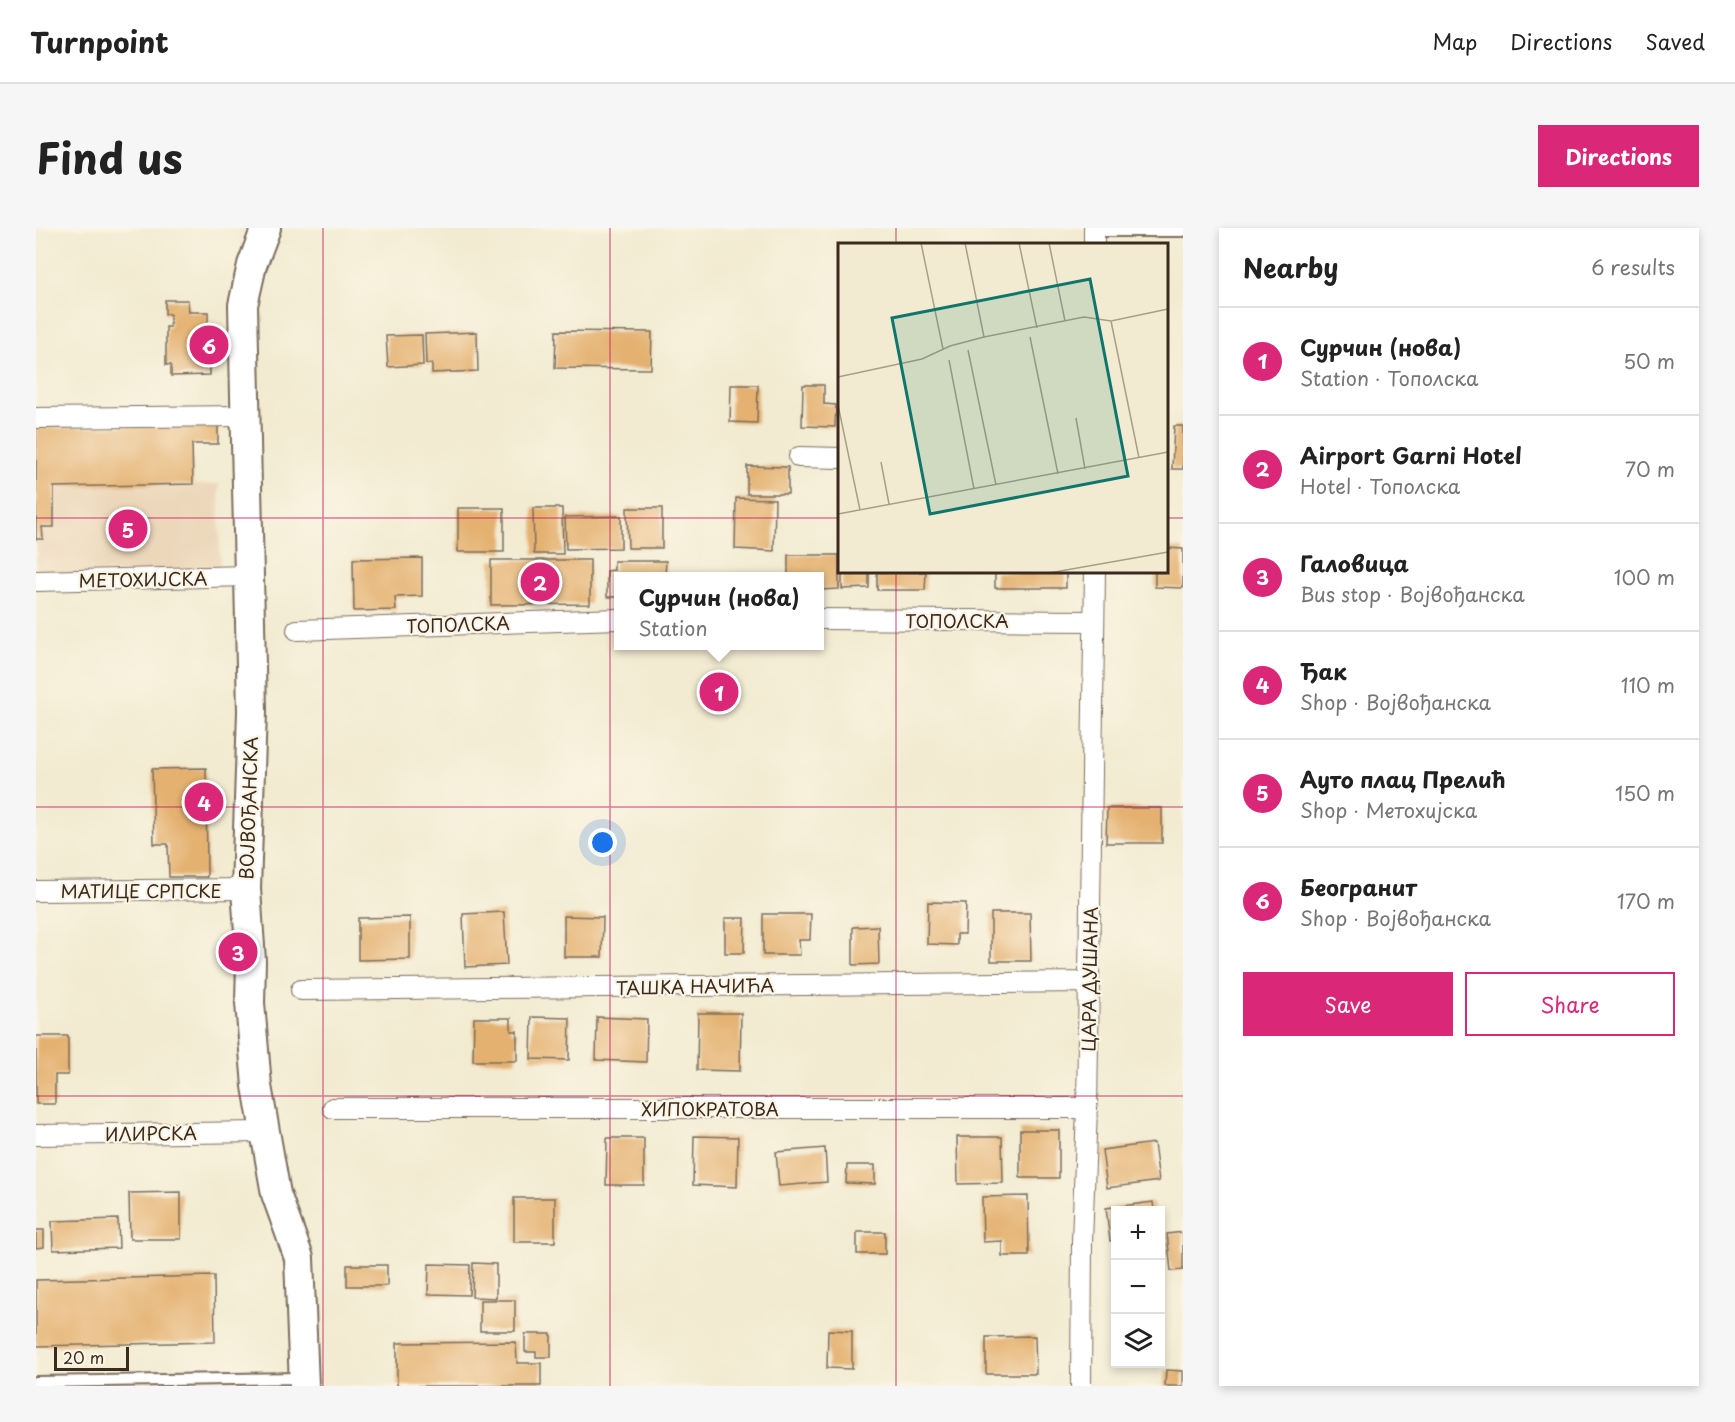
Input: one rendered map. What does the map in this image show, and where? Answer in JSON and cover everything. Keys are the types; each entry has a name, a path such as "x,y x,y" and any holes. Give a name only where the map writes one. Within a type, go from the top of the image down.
{"main road":[{"name":"ВОЈВОЂАНСКА","path":"266,228 252,265 243,305 252,712 246,889 251,961 250,1003 257,1086 276,1194 299,1258 304,1382"}],"street":[{"path":"36,418 244,416"},
{"path":"799,457 838,458"},
{"name":"ЦАРА ДУШАНА","path":"1081,1386 1095,573"},
{"name":"МЕТОХИЈСКА","path":"36,581 249,576"},
{"name":"ТОПОЛСКА","path":"297,630 614,619"},
{"name":"ТОПОЛСКА","path":"824,619 1095,621"},
{"name":"МАТИЦЕ СРПСКЕ","path":"36,891 246,889"},
{"name":"ТАШКА НАЧИЋА","path":"301,990 1089,982"},
{"name":"ХИПОКРАТОВА","path":"333,1107 1087,1108"},
{"name":"ИЛИРСКА","path":"36,1135 266,1132"}],"lane":[{"path":"1094,235 1183,231"},
{"path":"36,1382 304,1382"}],"shaded area":[{"path":"219,484 220,570 36,575 36,487"}],"building":[{"path":"165,300 188,300 189,312 208,312 208,329 213,329 214,358 210,357 210,375 171,376 171,365 166,365 166,327 170,327 170,314 165,314"},
{"path":"556,331 652,332 651,369 555,368"},
{"path":"477,332 478,371 432,373 432,364 426,364 425,334"},
{"path":"422,335 423,365 388,367 386,336"},
{"path":"731,385 758,385 757,423 730,422"},
{"path":"803,385 824,385 824,404 836,405 835,427 802,426"},
{"path":"218,424 218,444 192,444 193,484 54,487 54,527 42,527 43,539 36,539 36,428"},
{"path":"1174,426 1183,426 1183,469 1172,469"},
{"path":"747,466 788,467 788,494 747,494"},
{"path":"736,498 775,499 774,551 735,549"},
{"path":"458,508 504,508 504,552 458,552"},
{"path":"533,508 562,508 563,554 534,554"},
{"path":"627,508 662,508 662,548 628,548"},
{"path":"621,516 621,548 566,549 565,517"},
{"path":"1168,548 1183,549 1183,588 1155,587 1155,573 1168,573"},
{"path":"788,555 838,555 839,589 824,590 824,572 788,572"},
{"path":"422,558 422,596 395,597 396,610 354,611 353,559"},
{"path":"491,560 590,560 590,604 491,605"},
{"path":"614,561 666,561 665,572 614,572 614,597 607,597 607,571 614,570"},
{"path":"842,573 869,573 869,588 842,589"},
{"path":"877,573 926,573 925,590 877,590"},
{"path":"995,573 1066,573 1066,588 995,588"},
{"path":"206,768 207,877 169,877 168,844 154,844 152,769"},
{"path":"1107,808 1162,808 1162,843 1106,843"},
{"path":"928,902 966,903 965,934 957,934 957,945 927,944"},
{"path":"504,912 507,965 465,967 463,914"},
{"path":"991,913 1030,913 1031,961 991,961"},
{"path":"763,914 811,914 810,940 799,940 800,955 763,955"},
{"path":"564,916 603,917 602,957 564,957"},
{"path":"410,917 410,959 358,960 358,918"},
{"path":"725,918 745,918 744,953 725,953"},
{"path":"878,926 879,964 853,965 853,927"},
{"path":"698,1013 741,1013 740,1071 697,1070"},
{"path":"532,1017 570,1018 569,1060 531,1059"},
{"path":"597,1017 647,1019 646,1062 596,1060"},
{"path":"474,1018 511,1018 511,1031 517,1031 517,1061 473,1061"},
{"path":"36,1036 68,1036 68,1075 55,1075 55,1104 36,1104"},
{"path":"1020,1130 1059,1130 1059,1178 1020,1178"},
{"path":"694,1136 738,1137 737,1187 693,1185"},
{"path":"957,1137 1002,1137 1003,1183 958,1184"},
{"path":"607,1138 644,1138 644,1185 606,1185"},
{"path":"1154,1143 1159,1181 1107,1188 1102,1150"},
{"path":"825,1148 827,1182 779,1186 776,1152"},
{"path":"847,1165 875,1165 875,1184 846,1183"},
{"path":"181,1192 181,1239 130,1239 129,1193"},
{"path":"1028,1196 1029,1256 1002,1256 1002,1241 983,1242 982,1197"},
{"path":"514,1198 555,1198 555,1242 514,1242"},
{"path":"1153,1202 1154,1206 1122,1206"},
{"path":"1111,1207 1110,1241 1106,1208"},
{"path":"118,1219 119,1248 53,1250 52,1221"},
{"path":"36,1230 44,1230 44,1247 36,1248"},
{"path":"857,1232 885,1232 885,1254 857,1254"},
{"path":"1183,1232 1183,1270 1171,1271 1167,1234"},
{"path":"473,1263 496,1264 496,1298 472,1297"},
{"path":"429,1264 470,1265 469,1295 428,1294"},
{"path":"347,1265 387,1265 387,1286 347,1286"},
{"path":"214,1276 215,1342 36,1346 36,1280"},
{"path":"480,1300 515,1300 515,1331 480,1331"},
{"path":"828,1330 852,1331 852,1369 827,1368"},
{"path":"525,1334 551,1334 551,1357 536,1357 536,1352 525,1352"},
{"path":"1035,1336 1036,1374 986,1374 986,1337"},
{"path":"516,1342 517,1363 541,1363 541,1386 397,1386 397,1343"},
{"path":"1166,1370 1183,1371 1183,1386 1165,1386"}],"place":[{"name":"Београнит","path":"209,345"},
{"name":"Ауто плац Прелић","path":"128,529"},
{"name":"Airport Garni Hotel","path":"540,582"},
{"name":"Сурчин (нова)","path":"719,692"},
{"name":"Ђак","path":"204,802"},
{"name":"Галовица","path":"238,952"}]}
